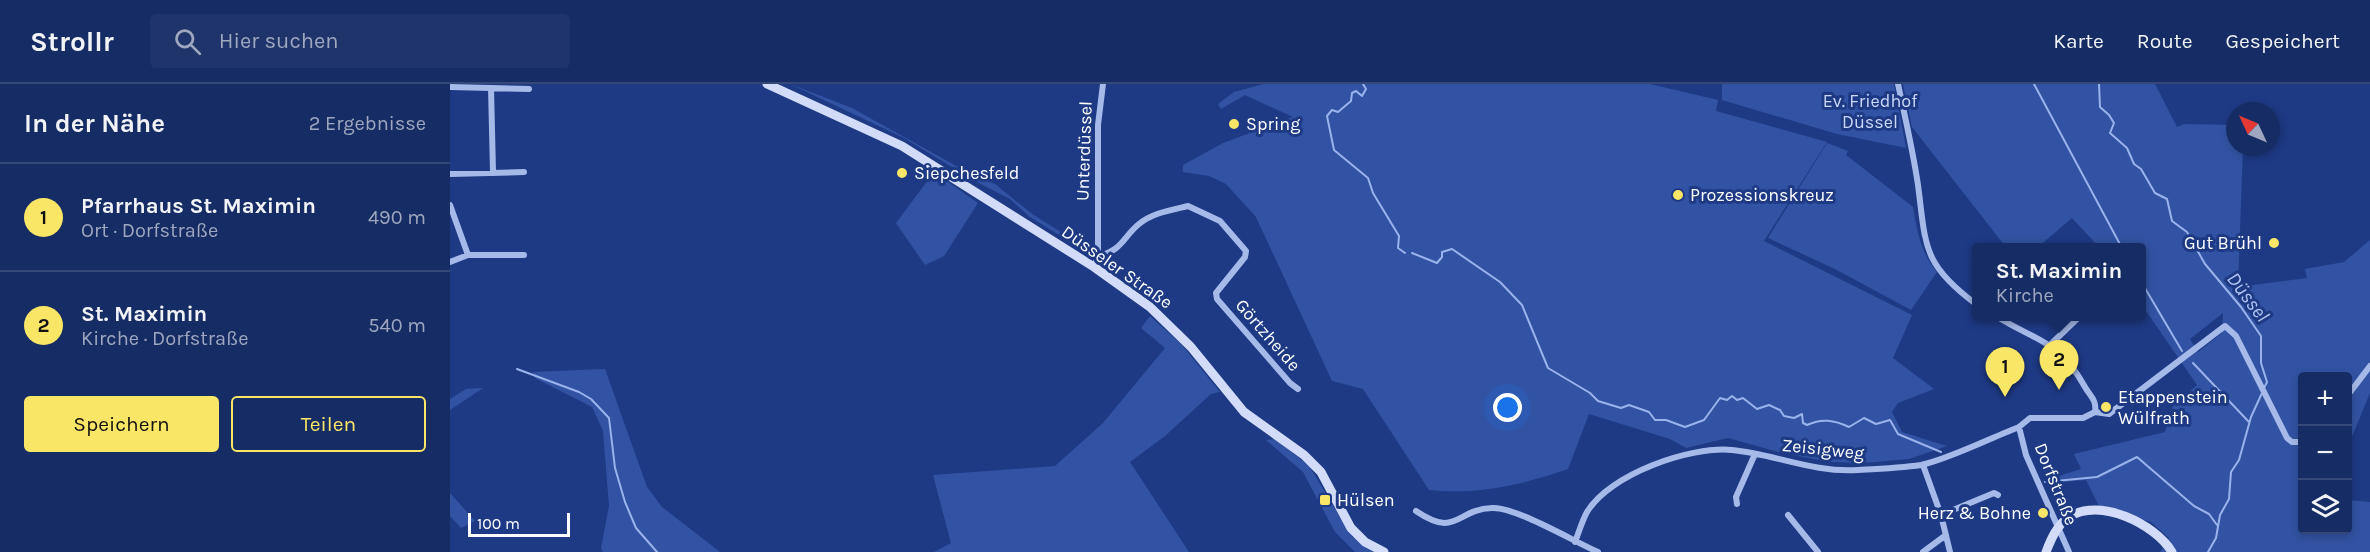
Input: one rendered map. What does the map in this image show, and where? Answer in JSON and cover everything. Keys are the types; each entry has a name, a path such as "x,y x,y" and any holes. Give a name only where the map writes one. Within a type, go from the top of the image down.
{"main road":[{"name":"Düsseler Straße","path":"767,84 902,146 1094,267 1150,307 1169,324 1244,412 1304,455 1327,482 1351,528 1365,542 1384,552"},
{"path":"2046,552 2057,529 2068,518 2078,513 2103,511 2146,525 2166,542 2172,552"}],"street":[{"name":"Unterdüssel","path":"1098,256 1098,125 1103,84"},
{"path":"1898,84 1912,154 1922,231 1928,251 1948,281 1972,300"},
{"path":"450,87 529,89"},
{"path":"491,88 493,172"},
{"path":"450,174 524,172"},
{"path":"450,205 468,255"},
{"name":"Görtzheide","path":"1098,256 1118,248 1138,225 1158,213 1188,206 1220,221 1246,251 1245,257 1215,293 1217,299 1298,389"},
{"path":"450,262 468,255 524,255"},
{"path":"1094,267 1098,256"},
{"path":"2005,321 2050,345 2065,356 2081,376 2094,398 2095,412"},
{"path":"2066,321 2069,325"},
{"path":"2050,345 2074,321"},
{"name":"Dorfstraße","path":"1923,465 2019,427 2031,418 2083,418 2095,412 2109,414 2225,326 2236,336 2287,438 2292,442 2298,442"},
{"path":"2352,390 2370,366"},
{"name":"Dorfstraße","path":"2019,427 2026,456 2069,552"},
{"name":"Zeisigweg","path":"1575,542 1588,512 1605,493 1645,467 1710,449 1755,454 1797,465 1855,471 1923,465"},
{"name":"Zeisigweg","path":"1737,504 1736,497 1755,454"},
{"path":"1923,465 1941,514 1950,552"},
{"path":"1941,514 1994,493 1998,495"},
{"path":"1416,511 1429,520 1444,524 1459,521 1474,511 1505,509 1598,552"},
{"path":"1788,515 1818,552"},
{"path":"1923,552 1946,535"}],"green space":[{"path":"790,84 852,108 976,177 995,184 1032,214 1085,247 1083,250 1030,217 1010,199 975,181 904,138"},
{"path":"1264,84 1650,84 1718,100 1716,111 1827,142 1764,241 1912,315 1893,358 1934,389 1898,403 1892,412 1902,432 1947,446 1909,459 1864,463 1830,462 1782,453 1728,438 1686,448 1670,439 1589,414 1568,469 1533,480 1482,490 1429,490 1363,389 1332,381 1256,217 1226,184 1209,176 1183,172 1183,165 1223,143 1293,117 1245,95 1221,109 1218,104 1234,92"},
{"name":"Ev. Friedhof Düssel","path":"1722,84 1894,84 1906,148 1837,134 1722,100"},
{"path":"1903,84 2155,84 2177,127 2185,124 2226,125 2226,156 2243,156 2238,287 2307,278 2305,269 2344,262 2370,240 2370,393 2352,436 2352,372 2298,372 2298,534 2352,534 2352,500 2370,502 2370,552 2160,552 2169,538 2151,522 2099,506 2086,480 2053,483 2053,478 2081,469 2074,454 2165,432 2173,406 2197,385 2146,311 2146,243 2095,243 2072,218 2043,243 2003,243 1912,127","holes":["2223,313 2222,333 2198,352 2190,339"]},
{"path":"1827,143 1848,151 1846,155 1913,207 1923,249 1937,272 1911,310 1835,269 1768,238"},
{"path":"934,172 978,203 944,256 925,265 896,223"},
{"path":"1150,316 1181,344 1220,392 1211,394 1165,436 1130,462 1189,552 934,552 951,543 933,475 1055,466 1103,423 1165,348 1141,328"},
{"path":"605,369 647,487 662,507 720,552 603,552 601,548 609,506 603,431 592,407 535,378 533,372"},
{"path":"483,388 450,410 450,399 466,389"},
{"path":"1275,439 1309,466 1352,536 1376,552 1355,552 1335,532 1303,472 1266,440"},
{"path":"450,493 475,521 461,528 450,516"}],"waterway":[{"path":"1363,84 1366,89 1362,96 1356,91 1352,93 1351,101 1338,112 1332,110 1327,116 1334,150 1368,178 1373,193 1399,236 1398,248 1405,253"},
{"name":"Düssel","path":"2034,84 2119,243"},
{"name":"Düssel","path":"2099,84 2100,107 2114,123 2110,133 2127,148 2134,164 2141,169 2155,193 2167,199 2172,221 2187,232 2205,264 2241,307 2261,336 2261,363 2267,382 2264,388"},
{"path":"1412,253 1437,263 1442,257 1442,252 1452,249 1500,282 1522,305 1548,368 1590,393 1598,401 1621,408 1629,405 1649,412 1655,420 1666,420 1685,427 1704,420 1720,398 1727,400 1732,396 1737,400 1743,398 1757,409 1769,405 1780,410 1784,416 1794,418 1802,414 1803,423 1807,425 1818,421 1828,421 1849,427 1864,418 1876,424 1890,420 1898,434 1941,452"},
{"name":"Düssel","path":"2146,290 2182,351"},
{"name":"Düssel","path":"2193,363 2249,422"},
{"path":"517,369 579,392 591,399 609,418 615,468 625,502 636,528 657,552"},
{"name":"Düssel","path":"2208,552 2216,538 2220,515 2229,499 2231,472 2239,460 2251,417 2262,393"},
{"path":"2045,482 2097,477 2137,457 2194,506 2209,514 2217,525"}],"place":[{"name":"Spring","path":"1234,124"},
{"name":"Siepchesfeld","path":"902,173"},
{"name":"Prozessionskreuz","path":"1678,195"},
{"name":"Gut Brühl","path":"2274,243"},
{"name":"St. Maximin","path":"2059,390"},
{"name":"Pfarrhaus St. Maximin","path":"2005,397"},
{"name":"Etappenstein Wülfrath","path":"2106,407"},
{"name":"Hülsen","path":"1325,500"},
{"name":"Herz & Bohne","path":"2043,513"}]}
